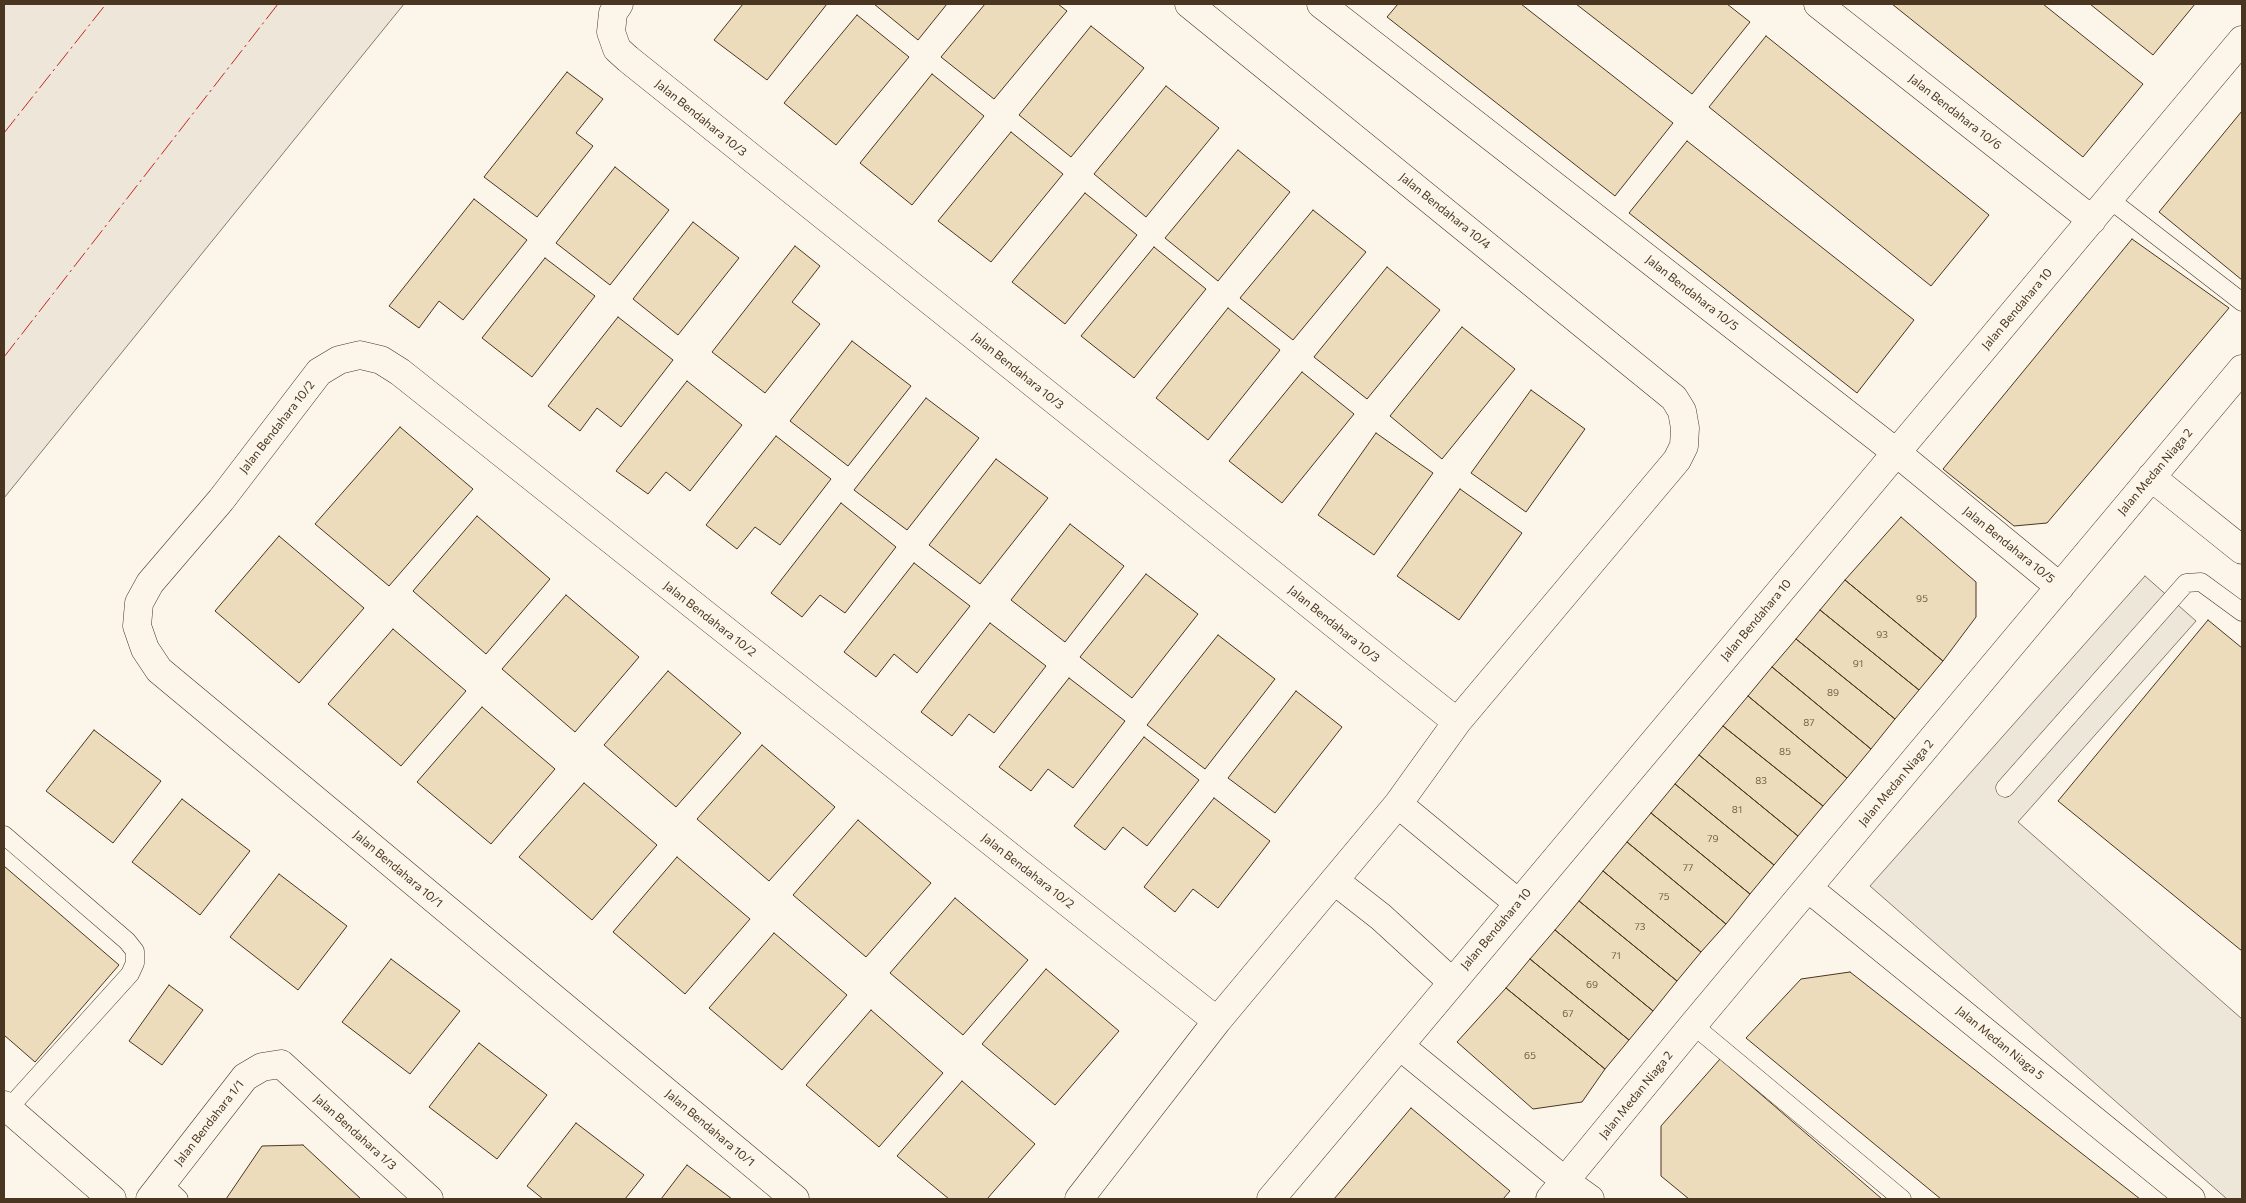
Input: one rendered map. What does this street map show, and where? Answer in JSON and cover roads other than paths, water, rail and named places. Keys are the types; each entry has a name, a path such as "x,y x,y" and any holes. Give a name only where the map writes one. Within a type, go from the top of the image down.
{"street":[{"name":"Jalan Bendahara 10/3","path":"619,4 613,13 611,32 617,49 628,59 1457,722"},
{"name":"Jalan Bendahara 10/4","path":"1189,4 1674,398 1682,412 1685,428 1684,446 1677,460 1457,722"},
{"name":"Jalan Bendahara 10/6","path":"1818,4 2101,210"},
{"name":"Jalan Bendahara 10/5","path":"1335,8 1897,453 2060,587"},
{"name":"Jalan Bendahara 10","path":"1271,1199 2242,40"},
{"name":"Jalan Bendahara 10/2","path":"221,500 319,372 339,360 360,356 381,360 416,385 1217,1021"},
{"name":"Jalan Medan Niaga 2","path":"1558,1190 1693,1025 2242,369"},
{"path":"2151,478 2242,550"},
{"name":"Jalan Bendahara 10/1","path":"221,500 150,582 139,603 137,626 145,649 159,670 795,1199"},
{"path":"1079,1199 1217,1021 1398,804 1457,722"},
{"path":"1398,804 1518,903"},
{"path":"1335,881 1381,917 1452,982"},
{"name":"Jalan Medan Niaga 5","path":"1808,888 2191,1199"},
{"path":"1400,1046 1558,1190 1590,1199"},
{"name":"Jalan Bendahara 1/1","path":"163,1194 245,1077 262,1067 281,1064"},
{"name":"Jalan Bendahara 1/3","path":"281,1064 429,1199"},
{"path":"6,1107 112,1199"}],"lane":[{"path":"2101,210 2242,302"},
{"path":"2005,788 2186,582 2201,582 2242,612"},
{"path":"4,835 127,941 135,951 135,963 130,974 6,1107"},
{"path":"1693,1025 1902,1199"}]}
